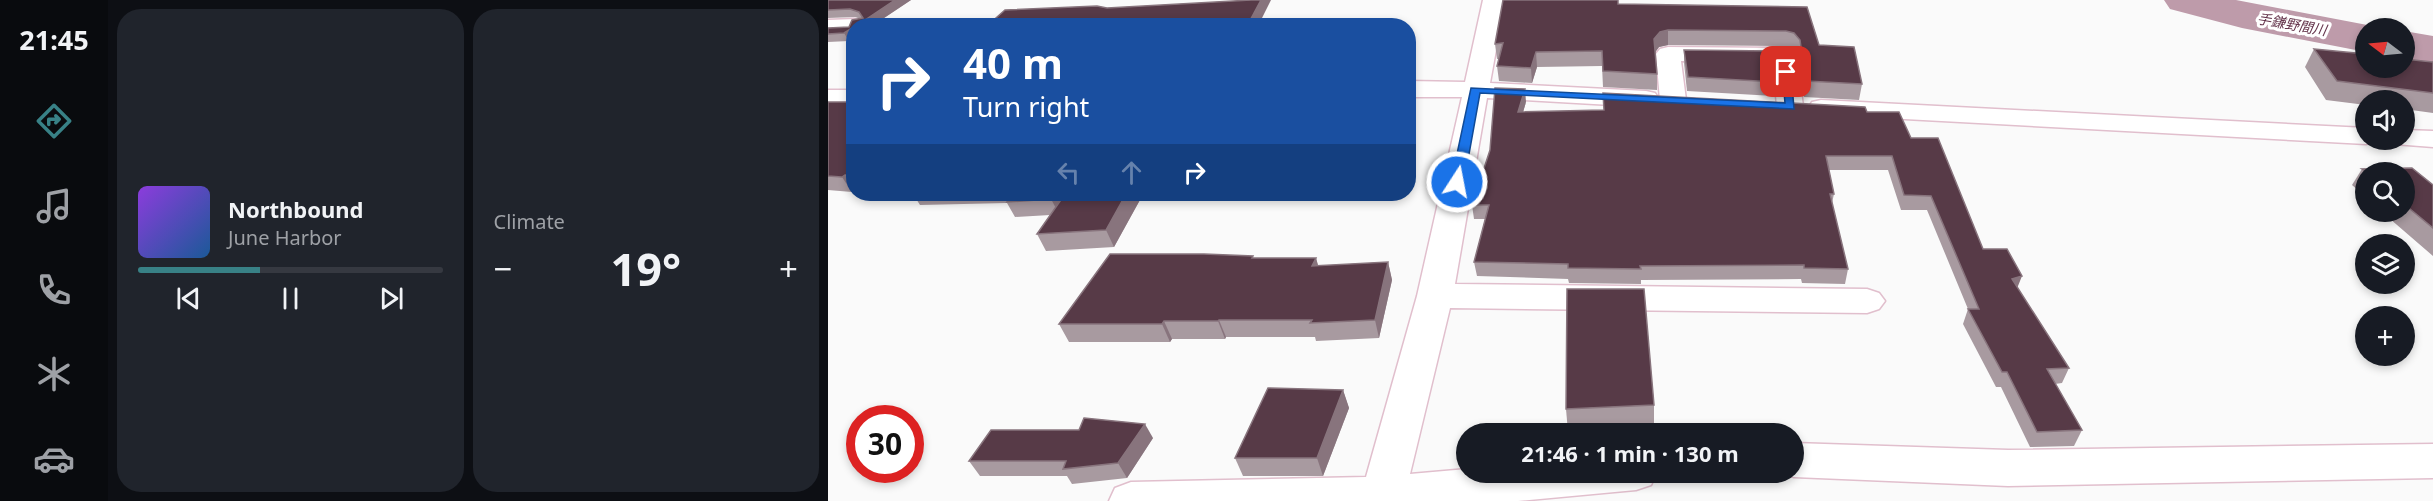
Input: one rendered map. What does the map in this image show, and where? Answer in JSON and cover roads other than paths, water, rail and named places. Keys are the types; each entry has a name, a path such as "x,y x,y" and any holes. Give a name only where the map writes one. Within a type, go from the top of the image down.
{"street":[{"path":"1382,498 1435,296 1494,0"},
{"path":"828,27 846,26"},
{"path":"1416,89 1684,101 1668,54 1784,55 1779,106 2355,135"},
{"path":"828,98 846,98"},
{"path":"2415,138 2433,139"},
{"path":"1435,296 1867,301"},
{"path":"1804,460 2008,468 2433,461"},
{"path":"1131,501 1382,498 1529,483"}],"waterway":[{"name":"手鎌野間川","path":"2185,0 2242,15 2355,36"},
{"name":"手鎌野間川","path":"2415,47 2433,50"}]}
